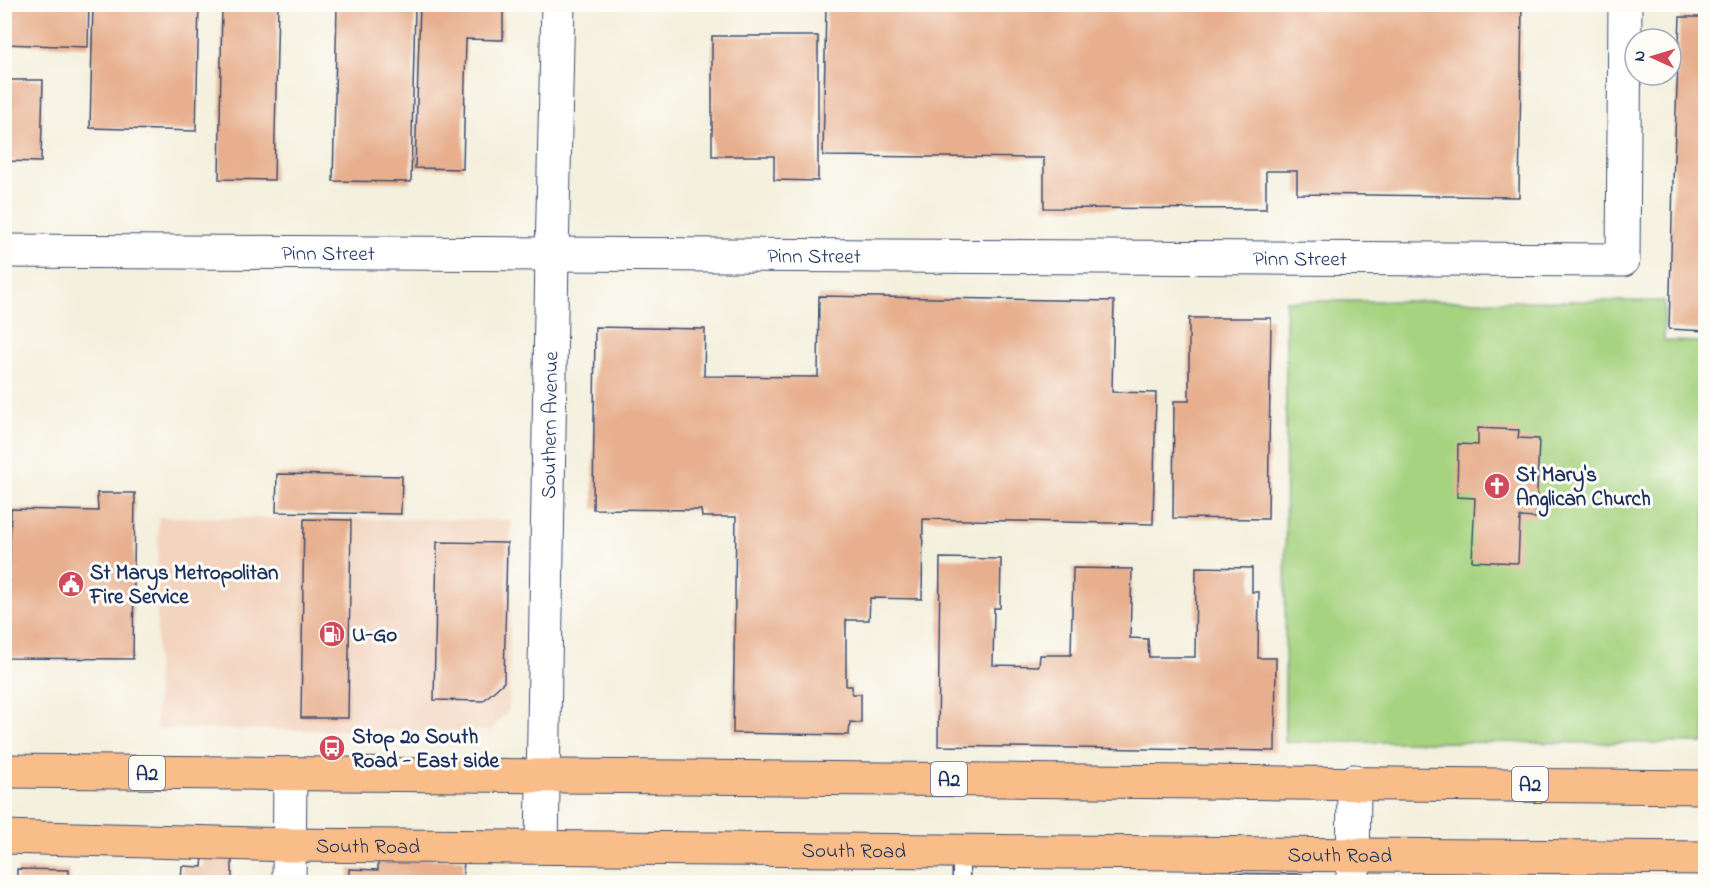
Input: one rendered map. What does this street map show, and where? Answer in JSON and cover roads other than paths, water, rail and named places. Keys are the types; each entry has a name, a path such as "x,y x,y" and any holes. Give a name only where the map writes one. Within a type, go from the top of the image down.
{"highway":[{"name":"A2","path":"4,771 1706,786"},
{"name":"South Road","path":"4,837 289,845 542,847 961,867 1353,869 1706,858"}],"street":[{"name":"Southern Avenue","path":"542,847 558,4"},
{"name":"Pinn Street","path":"4,251 1623,260 1625,4"},
{"path":"289,882 290,775"},
{"path":"1353,869 1354,782"}],"place":[{"name":"St Mary's Anglican Church","path":"1497,486"},
{"name":"St Marys Metropolitan Fire Service","path":"71,584"},
{"name":"U-Go","path":"332,634"},
{"name":"Stop 20 South Road - East side","path":"332,748"}]}
